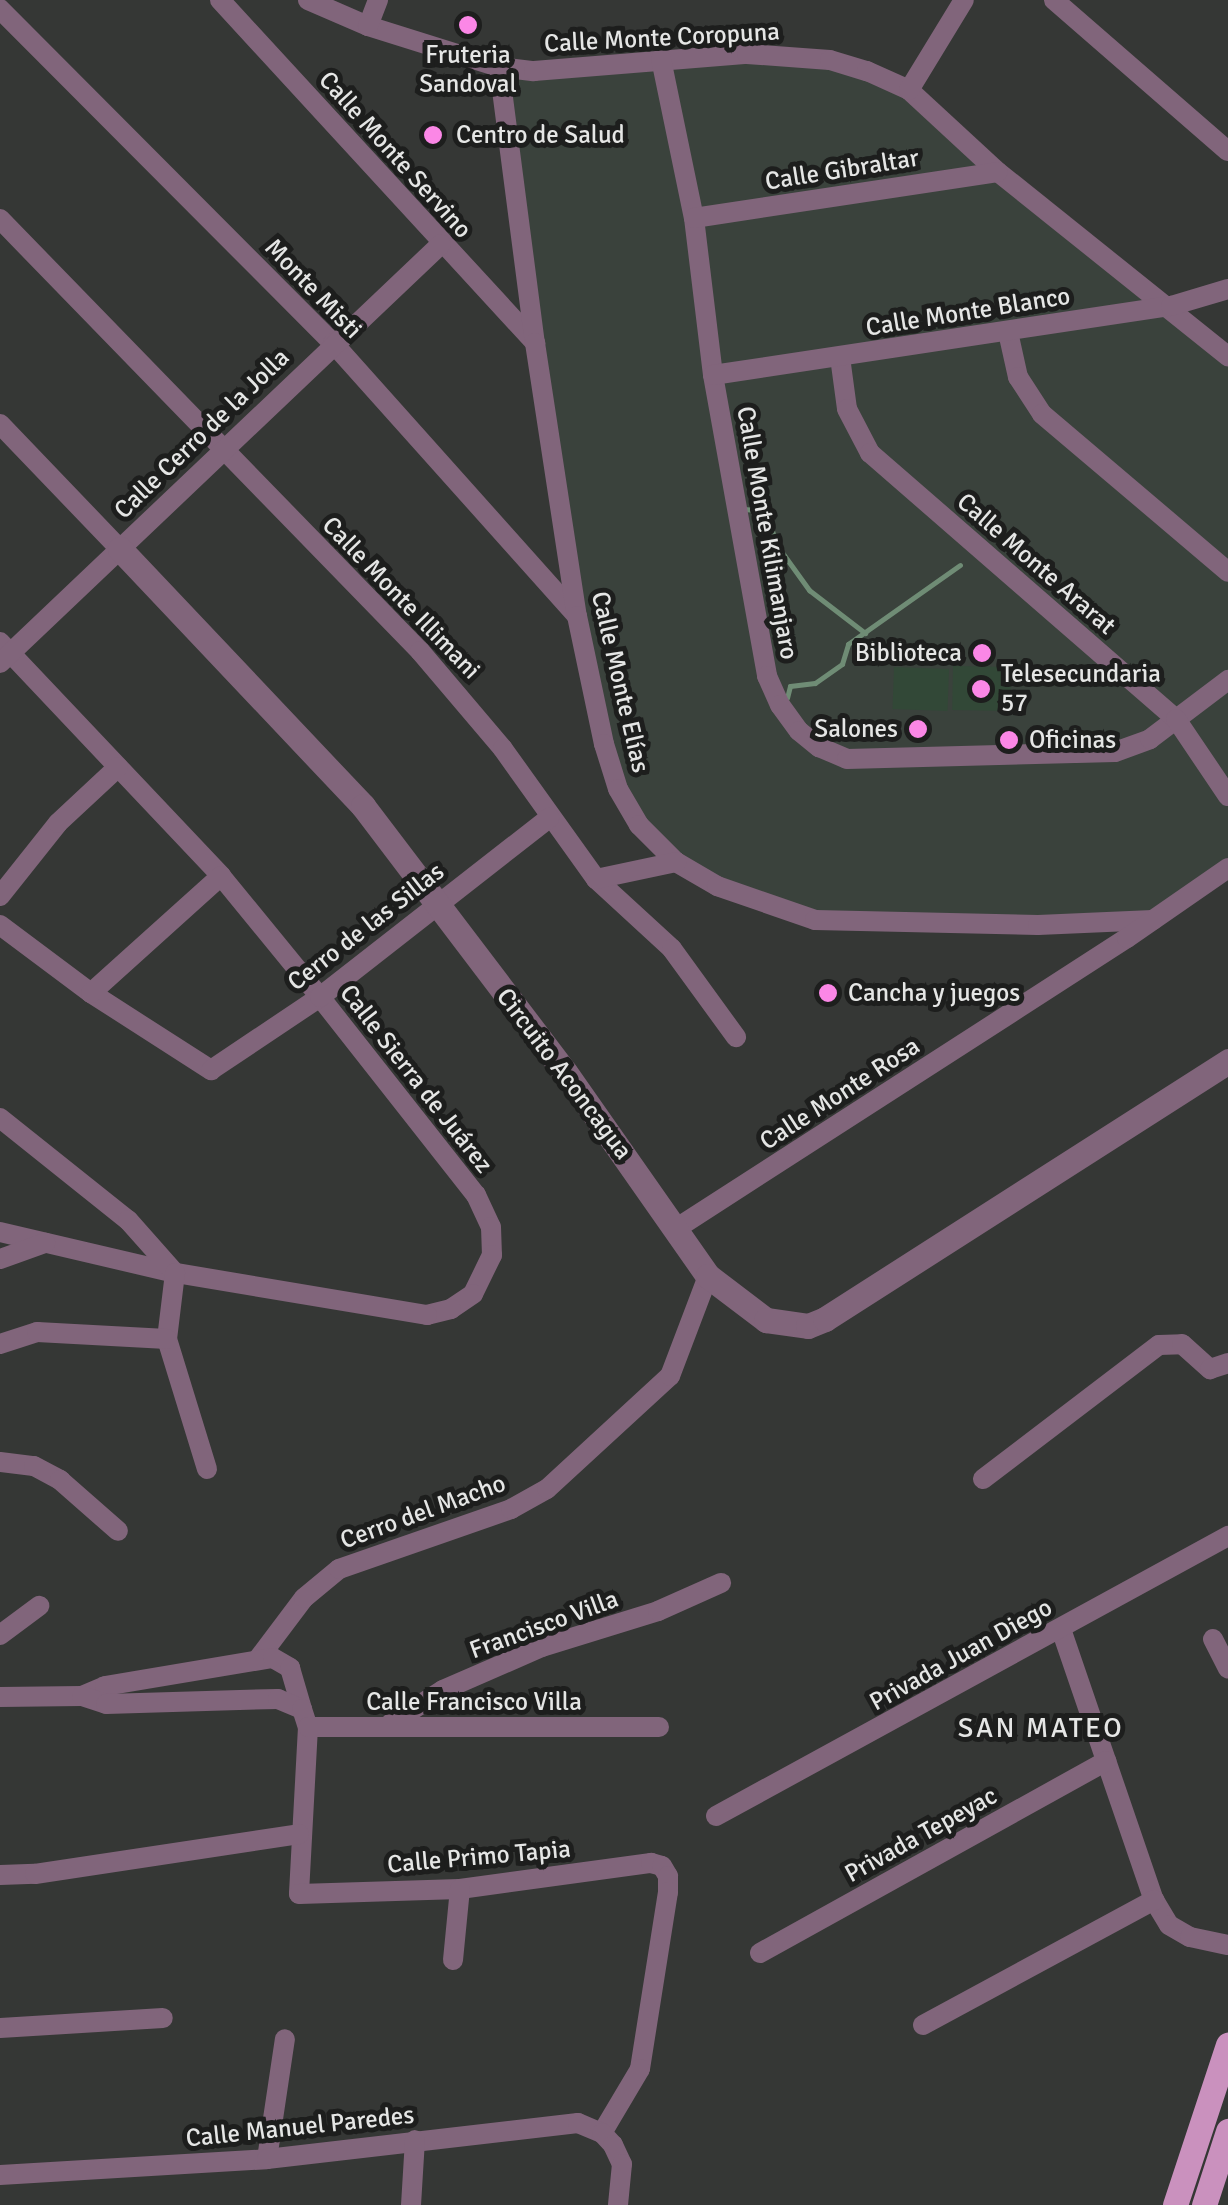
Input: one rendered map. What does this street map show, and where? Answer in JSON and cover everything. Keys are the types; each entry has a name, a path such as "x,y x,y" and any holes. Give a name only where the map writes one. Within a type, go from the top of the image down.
{"main road":[{"path":"1174,2205 1228,2045"},
{"path":"1204,2205 1228,2131"}],"street":[{"name":"Calle Monte Servino","path":"220,0 535,343"},
{"name":"Calle Monte Coropuna","path":"308,0 368,26 500,66 534,71 748,54 830,60 910,90 998,172 1228,356"},
{"path":"368,26 378,0"},
{"path":"910,90 964,0"},
{"path":"1054,0 1228,151"},
{"name":"Monte Misti","path":"2,14 333,343 577,616"},
{"name":"Calle Monte Kilimanjaro","path":"661,59 694,218 713,375 768,676 780,706 799,731 819,747 847,759 1115,752 1150,739 1228,680"},
{"name":"Calle Monte Elías","path":"500,66 535,343 577,616 618,789 639,825 676,862 717,886 815,920 1038,925 1154,920"},
{"name":"Calle Gibraltar","path":"694,218 998,172"},
{"name":"Calle Monte Illimani","path":"0,219 466,702 596,879 672,949 736,1037"},
{"name":"Calle Cerro de la Jolla","path":"4,653 441,244"},
{"name":"Calle Monte Blanco","path":"713,375 1170,306 1228,289"},
{"path":"1008,332 1018,377 1042,414 1228,572"},
{"name":"Calle Monte Ararat","path":"840,357 847,408 855,432 870,453 1176,719 1228,796"},
{"name":"Circuito Aconcagua","path":"0,424 363,806 708,1276 766,1320 808,1326 825,1320 1228,1060"},
{"name":"Calle Sierra de Juárez","path":"0,1232 175,1273 427,1315 450,1309 473,1294 484,1279 492,1255 491,1227 476,1195 320,997 221,876 4,653"},
{"path":"0,896 58,824 118,767"},
{"name":"Cerro de las Sillas","path":"91,993 211,1070 320,997 549,818"},
{"path":"596,879 676,862"},
{"name":"Calle Monte Rosa","path":"676,1228 1154,920 1228,868"},
{"path":"0,925 91,993 221,876"},
{"path":"0,1118 138,1229 175,1273 167,1340 208,1468"},
{"path":"0,1258 48,1242"},
{"name":"Cerro del Macho","path":"258,1659 304,1598 339,1569 512,1509 547,1489 670,1376 708,1276"},
{"path":"0,1344 37,1332 167,1340"},
{"path":"984,1479 1159,1345 1182,1344 1210,1369 1228,1364"},
{"path":"0,1462 34,1466 60,1480 118,1531"},
{"name":"Privada Juan Diego","path":"716,1816 1228,1536"},
{"name":"Francisco Villa","path":"390,1724 443,1690 526,1654 658,1611 720,1584"},
{"path":"0,1635 39,1606"},
{"path":"1060,1629 1154,1900 1169,1925 1190,1937 1228,1945"},
{"path":"1213,1639 1228,1668"},
{"path":"0,1875 34,1874 299,1834 305,1718 290,1668 273,1658 258,1659"},
{"name":"Calle Francisco Villa","path":"82,1696 106,1686 258,1659"},
{"name":"Calle Francisco Villa","path":"0,1698 82,1696 106,1704 278,1699 305,1718 454,1730 659,1726"},
{"name":"Privada Tepeyac","path":"760,1953 1106,1761"},
{"name":"Calle Primo Tapia","path":"299,1834 299,1894 460,1889 651,1863 662,1866 668,1876 668,1892 640,2068 602,2133"},
{"path":"453,1960 460,1889"},
{"path":"923,2026 1154,1900"},
{"path":"0,2028 163,2018"},
{"path":"267,2160 285,2039"},
{"name":"Calle Manuel Paredes","path":"0,2175 267,2160 578,2123 602,2133"},
{"path":"602,2133 622,2164 618,2205"},
{"path":"411,2205 415,2140"}],"shaded area":[{"path":"747,54 888,79 1228,356 1228,873 1153,920 815,920 717,886 639,825 604,744 499,67"}],"green space":[{"name":"Telesecundaria 57","path":"953,666 1011,667 1010,711 952,710"},
{"name":"Telesecundaria 57","path":"894,667 949,669 948,711 893,709"}],"waterway":[{"path":"744,509 766,511 776,544 809,590 865,633"},
{"path":"787,698 790,686 815,683 842,664 848,644 960,565"}],"place":[{"name":"Fruteria Sandoval","path":"468,25"},
{"name":"Centro de Salud","path":"433,135"},
{"name":"Biblioteca","path":"982,653"},
{"name":"Telesecundaria 57","path":"981,689"},
{"name":"Salones","path":"918,729"},
{"name":"Oficinas","path":"1009,740"},
{"name":"Cancha y juegos","path":"828,993"}],"district":[{"name":"SAN MATEO","path":"1041,1728"}]}
